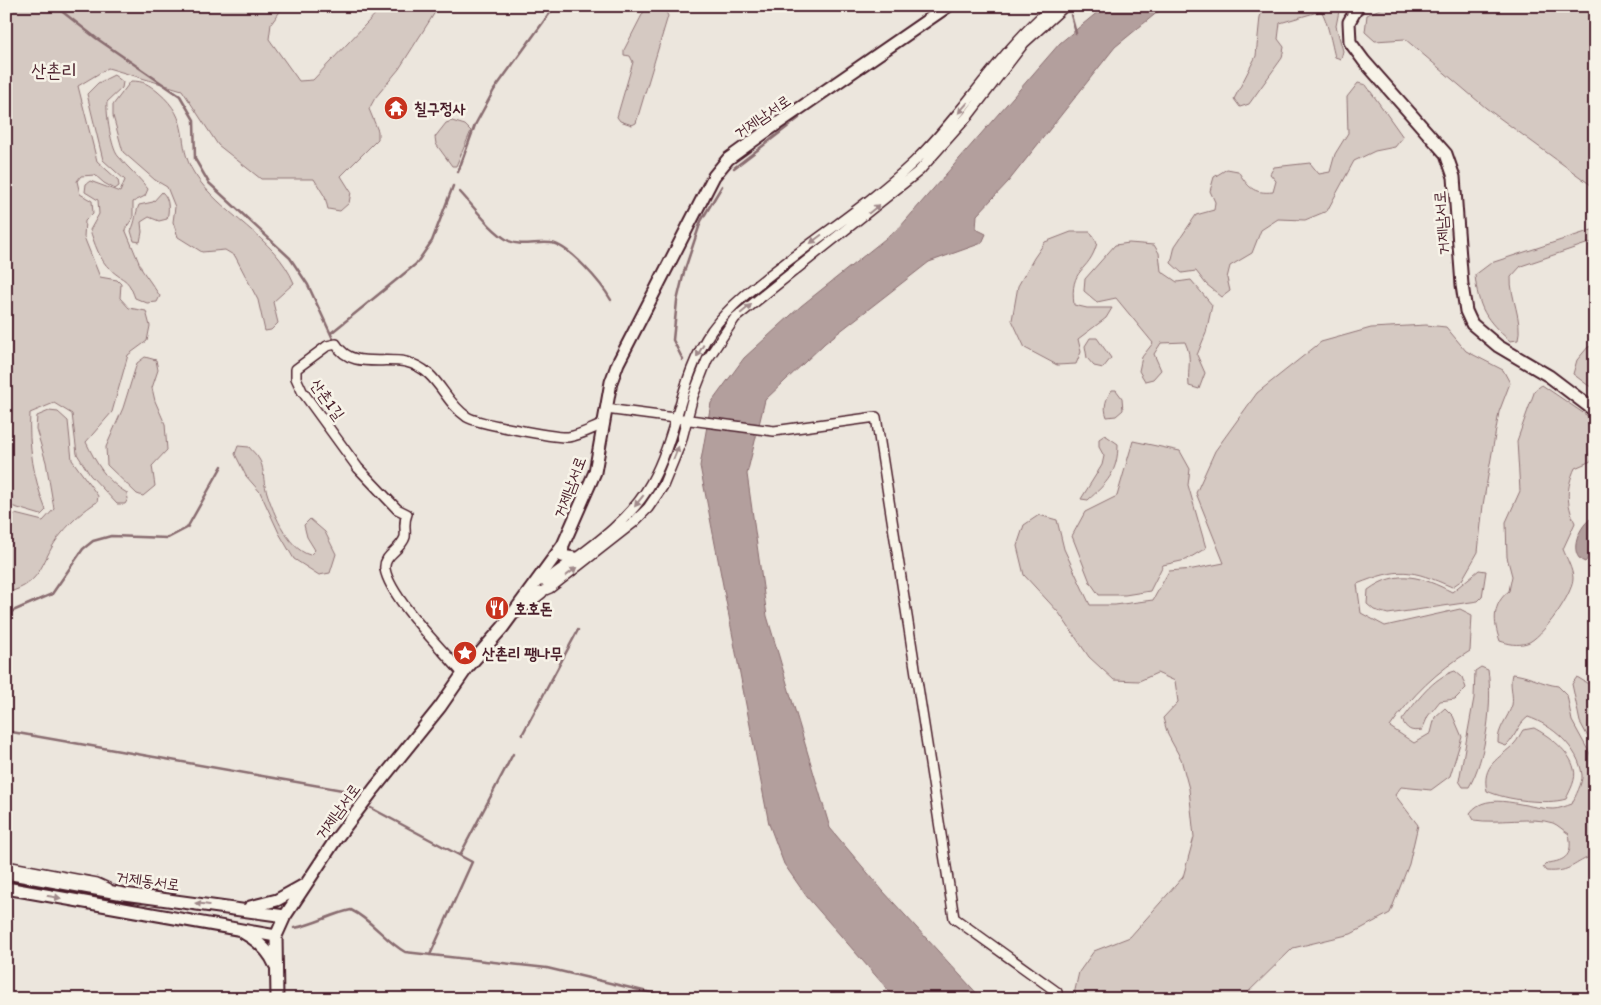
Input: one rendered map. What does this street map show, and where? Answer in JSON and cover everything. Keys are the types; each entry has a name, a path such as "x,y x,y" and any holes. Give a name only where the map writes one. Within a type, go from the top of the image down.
{"main road":[{"name":"거제남서로","path":"277,999 276,936 285,916 368,796 440,707 463,674 503,628 563,545 574,524 595,472 611,382 618,363 700,201 720,169 728,159 764,133 948,6"},
{"name":"거제남서로","path":"1358,6 1350,22 1350,37 1353,47 1446,154 1454,176 1462,285 1466,311 1472,324 1498,346 1549,376 1595,411"},
{"path":"563,545 562,556 574,558"},
{"name":"거제동서로","path":"6,873 124,894 285,916"},
{"path":"235,908 270,903 306,884"},
{"name":"거제동서로","path":"6,888 276,936"},
{"path":"233,928 258,942 271,954 276,966"}],"street":[{"path":"538,581 545,581 625,517 640,501 652,482 676,418 682,394 698,354 728,310 914,162 964,107 1020,38 1053,6"},
{"path":"503,628 522,609 633,523 648,508 663,486 688,420 693,396 707,360 735,318 919,171 968,116 1024,44 1065,6"},
{"name":"산촌1길","path":"463,674 395,593 385,568 387,558 397,550 405,536 403,526 407,514 397,509 358,468 302,391 296,378 296,369 327,346 336,344 340,352 348,357 367,361 406,362 430,374 453,405 468,418 568,437 604,424"},
{"path":"606,409 774,431 876,417 954,918 1057,992"},
{"path":"529,592 544,591"},
{"path":"6,866 97,883 124,894"}],"shaded area":[{"path":"6,6 284,6 271,24 269,39 299,81 313,80 383,6 439,6 399,69 375,98 369,109 378,131 378,139 341,176 351,192 349,203 340,211 328,209 325,197 314,179 261,179 218,145 182,90 108,68 78,86 97,161 118,180 119,186 115,189 95,175 81,176 77,181 80,194 92,201 93,213 85,221 84,237 100,277 117,280 121,284 120,298 129,308 146,311 150,326 147,341 128,355 112,412 86,442 102,471 113,483 127,493 128,499 125,504 117,504 90,475 77,454 72,414 54,403 30,413 33,463 38,487 46,510 41,515 11,506 6,508"},
{"path":"1105,6 1165,6 1115,47 1008,182 977,215 976,229 986,234 982,243 929,262 825,343 765,400 747,474 767,616 830,828 883,891 982,999 896,999 807,897 784,864 769,824 700,466 711,403 744,358 801,306 900,227 1060,43"},
{"path":"1264,6 1340,6 1336,26 1343,51 1341,59 1335,57 1321,11 1280,23 1278,39 1284,47 1282,58 1249,104 1240,107 1234,99 1256,56 1260,17"},
{"path":"1386,6 1595,6 1595,188 1486,108 1405,39 1375,41 1365,32 1367,15"},
{"path":"651,8 666,12 668,16 636,123 632,125 620,121 617,117 633,62 630,56 624,55 624,50 645,9"},
{"path":"114,75 123,82 122,88 107,102 108,122 113,146 118,156 148,189 145,196 133,202 133,218 125,229 142,270 160,296 157,302 147,303 135,298 128,283 106,266 90,230 99,214 98,200 85,192 86,184 90,181 120,192 125,180 103,160 87,94 98,83"},
{"path":"131,81 143,82 158,92 169,103 180,122 185,152 194,173 218,201 274,252 294,283 273,302 278,323 271,330 265,331 258,300 235,256 225,250 202,252 178,237 173,222 175,207 167,187 155,180 123,152 113,116 113,105"},
{"path":"1358,83 1366,85 1403,137 1395,147 1375,151 1354,161 1327,211 1305,220 1278,219 1261,230 1252,253 1230,266 1227,278 1230,291 1222,297 1206,284 1196,271 1182,273 1171,263 1175,246 1196,215 1214,210 1215,202 1210,191 1214,177 1227,169 1238,171 1248,185 1260,192 1273,192 1276,181 1270,174 1274,167 1310,163 1319,174 1330,172 1335,154 1348,133 1347,97"},
{"path":"452,121 465,125 471,131 456,166 452,166 436,144 435,137 446,123"},
{"path":"162,192 168,201 167,219 159,221 149,217 141,222 140,242 134,241 131,231 139,205 153,202"},
{"path":"1595,229 1595,241 1521,266 1511,277 1519,332 1518,340 1510,341 1489,320 1481,305 1475,275 1491,263"},
{"path":"1071,232 1090,232 1097,243 1094,253 1074,283 1074,305 1087,308 1112,308 1106,318 1078,339 1081,352 1076,364 1057,365 1025,348 1012,320 1018,286 1034,258 1045,242"},
{"path":"1129,243 1154,245 1159,253 1161,271 1177,282 1191,280 1212,305 1206,333 1197,355 1205,373 1199,389 1189,386 1189,358 1185,342 1161,343 1154,354 1161,370 1153,379 1145,381 1139,371 1142,357 1153,343 1116,298 1097,302 1084,291 1085,279 1115,245"},
{"path":"1426,325 1446,327 1466,351 1503,370 1510,383 1499,412 1483,505 1478,552 1462,580 1452,587 1405,572 1384,575 1357,584 1361,613 1385,626 1460,609 1472,615 1470,651 1426,684 1407,704 1390,727 1414,743 1431,733 1435,717 1445,708 1453,716 1462,737 1450,776 1431,790 1401,787 1395,795 1418,825 1409,864 1390,913 1351,934 1293,948 1241,999 1073,999 1079,972 1094,951 1130,937 1183,877 1194,837 1189,789 1181,759 1168,735 1163,718 1178,702 1175,681 1157,673 1139,681 1114,680 1089,657 1059,613 1024,575 1017,546 1024,525 1039,515 1057,520 1064,549 1090,605 1115,605 1153,600 1169,571 1224,563 1196,493 1215,451 1257,393 1321,342 1371,328"},
{"path":"1090,338 1097,338 1111,358 1103,368 1094,366 1087,358 1085,346"},
{"path":"1595,346 1595,387 1589,386 1573,374 1577,360 1588,347"},
{"path":"145,357 156,360 158,370 152,388 155,401 165,424 167,450 152,466 155,486 143,496 137,494 107,465 106,447 123,408 137,363"},
{"path":"1542,385 1595,421 1595,463 1591,461 1575,468 1570,482 1568,496 1575,523 1563,549 1573,575 1572,585 1568,594 1556,615 1533,640 1527,643 1513,644 1500,641 1495,620 1499,602 1509,591 1512,576 1507,557 1506,522 1520,491 1517,441 1535,390"},
{"path":"1112,390 1116,390 1122,398 1123,410 1116,416 1107,417 1106,403"},
{"path":"49,411 58,412 68,421 72,460 98,496 97,502 78,516 62,533 55,542 41,569 29,583 19,589 6,593 6,517 15,514 43,521 54,509 46,462 36,429 37,416"},
{"path":"1105,435 1118,444 1114,470 1101,488 1088,500 1081,499 1102,465 1104,456 1099,447 1099,439"},
{"path":"1133,441 1180,451 1190,469 1188,485 1206,548 1186,560 1163,565 1150,591 1125,595 1099,595 1090,582 1072,536 1085,512 1117,496"},
{"path":"238,446 249,447 261,462 265,486 271,505 281,526 294,545 310,555 315,550 307,537 304,525 310,519 325,532 336,554 330,573 319,575 294,559 279,533 260,492 246,476 235,454"},
{"path":"1594,517 1595,550 1585,562 1576,553 1577,539 1584,525"},
{"path":"1479,570 1486,571 1482,597 1478,601 1388,614 1374,610 1367,604 1368,590 1390,579 1410,577 1420,579 1452,592"},
{"path":"1481,667 1488,670 1490,698 1487,730 1475,775 1469,787 1463,787 1459,781 1474,698 1475,671"},
{"path":"1455,671 1462,677 1466,688 1455,699 1440,701 1428,716 1422,730 1415,731 1408,728 1402,720 1419,698 1432,684"},
{"path":"1512,674 1558,686 1567,695 1572,721 1595,763 1595,855 1567,869 1546,871 1543,867 1547,863 1564,858 1569,851 1569,834 1557,825 1535,820 1474,820 1470,813 1477,806 1497,801 1543,808 1560,808 1572,804 1579,789 1582,775 1576,756 1563,739 1546,726 1528,717 1506,746 1498,743 1501,728 1512,705"},
{"path":"1577,677 1590,685 1595,694 1595,750 1580,722 1572,684"},
{"path":"1534,728 1564,750 1572,762 1575,777 1566,799 1548,802 1526,801 1487,791 1487,775 1493,763 1517,741 1523,730"}],"waterway":[{"path":"55,6 96,38 180,96 194,120 195,159 209,183 290,258 308,285 334,341"},
{"path":"458,172 475,125 494,90 555,6"},
{"path":"1071,15 1076,33"},
{"path":"734,168 799,118"},
{"path":"331,333 416,264 432,241 453,186"},
{"path":"683,360 673,340 677,301 684,272 701,221 722,186"},
{"path":"460,192 489,225 509,241 519,244 551,243 567,250 593,275 611,300"},
{"path":"6,614 52,594 83,549 93,541 111,536 168,538 187,528 222,466"},
{"path":"522,735 578,630"},
{"path":"6,731 348,791"},
{"path":"460,855 513,754"},
{"path":"371,808 472,862 430,955"},
{"path":"294,928 351,910 359,914 405,952 547,968 677,999"}],"place":[{"name":"칠구정사","path":"396,108"},
{"name":"호호돈","path":"497,608"},
{"name":"산촌리 팽나무","path":"465,653"}],"district":[{"name":"산촌리","path":"54,70"}]}
